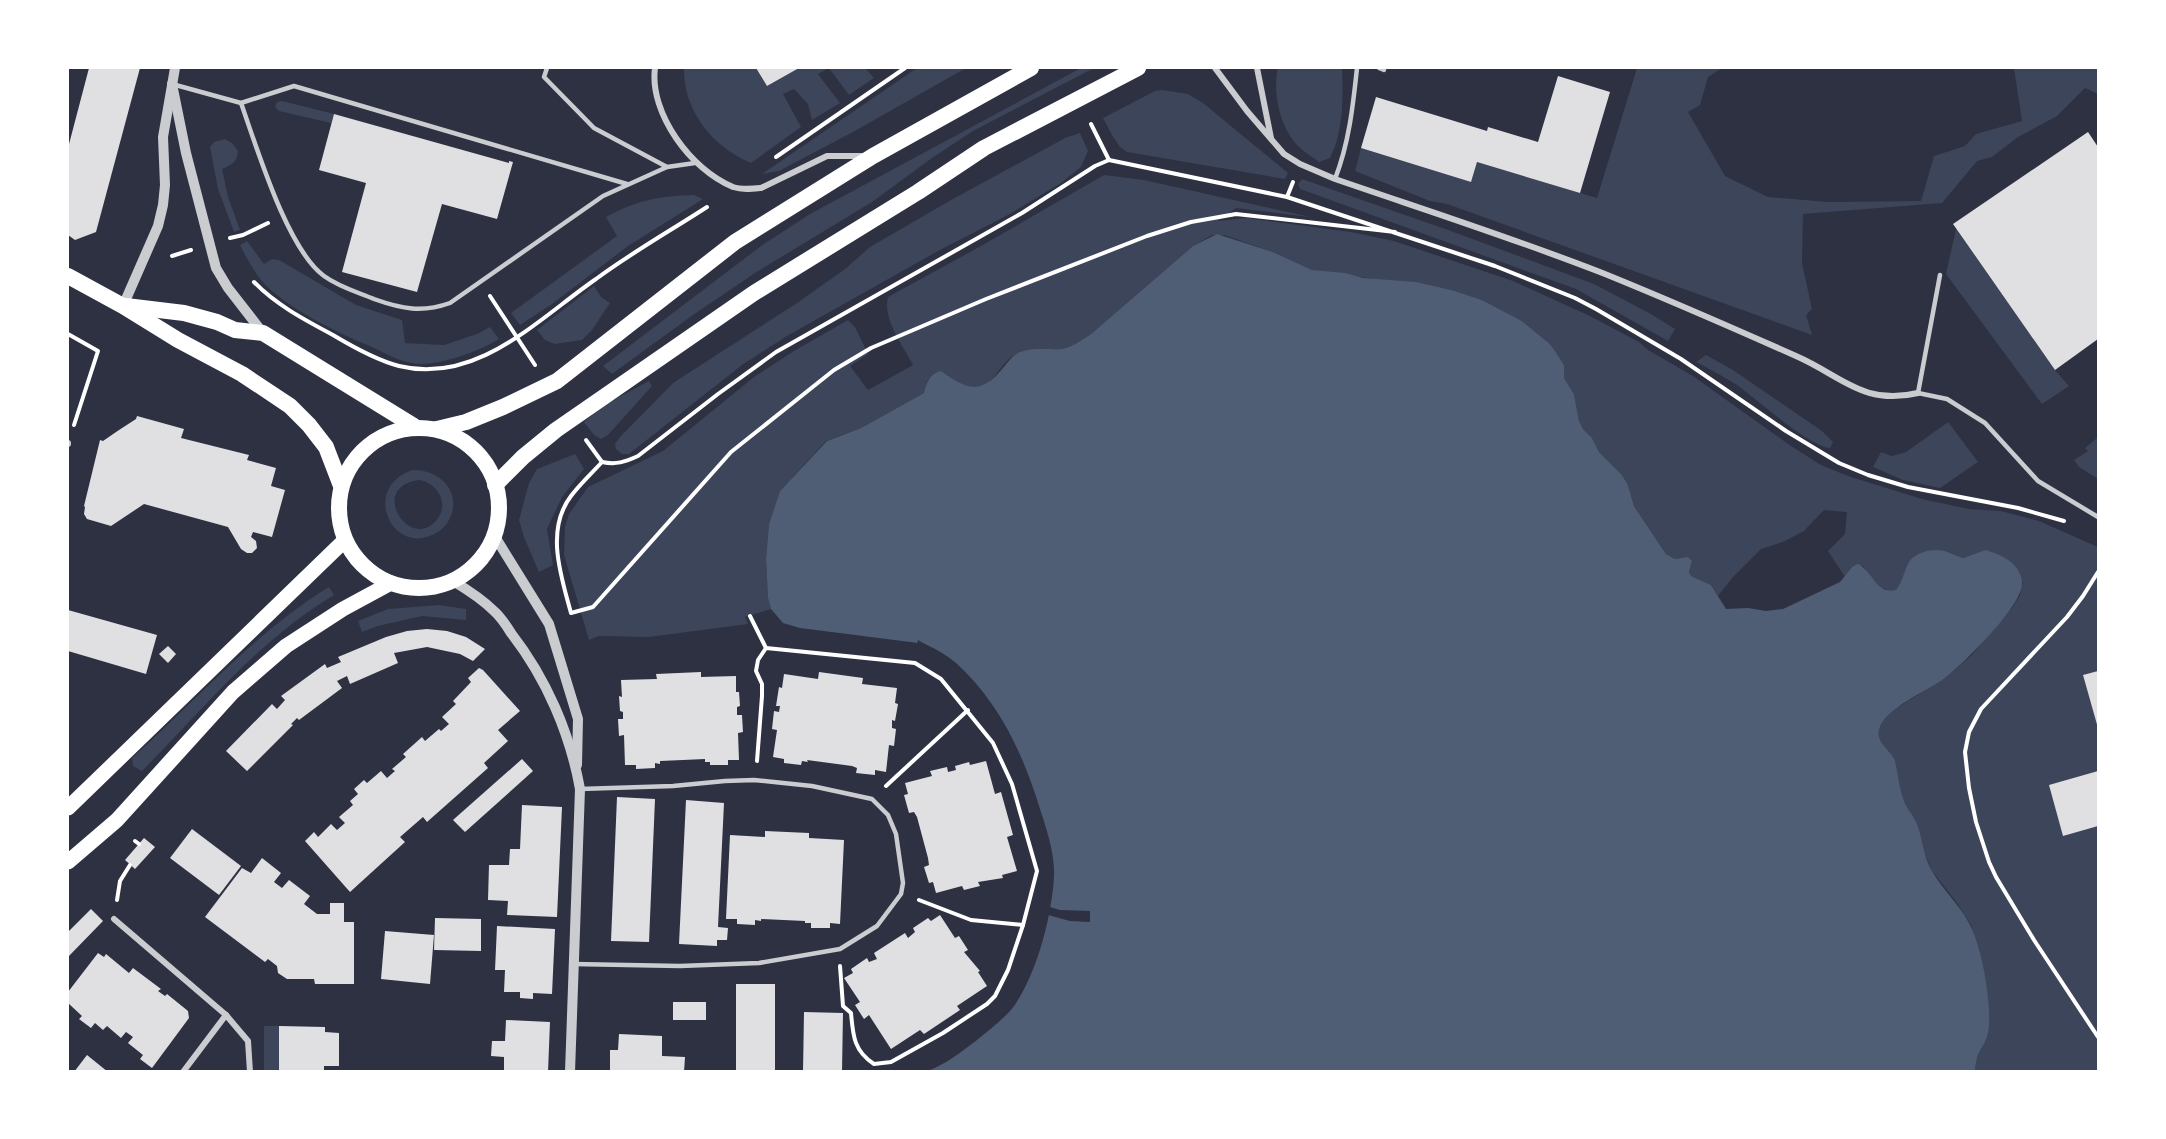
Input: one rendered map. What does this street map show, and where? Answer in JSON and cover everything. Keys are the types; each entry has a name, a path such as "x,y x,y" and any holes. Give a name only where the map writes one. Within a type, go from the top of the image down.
{"highway":[{"path":"437,429 466,422 556,381 735,242 873,156 1031,68"},
{"path":"495,484 564,424 754,293 918,192 984,148 1138,68"},
{"path":"68,276 123,306 177,340 242,374 290,406 326,447 341,486"},
{"path":"123,306 184,313 217,322 235,330 264,333 414,426"},
{"path":"414,426 437,429 459,438 478,454 492,473 495,484 499,497 498,522 490,546 475,565 453,581 427,588 391,583 374,575 357,558 345,540 338,511 341,486 347,471 356,458 373,443 393,431 414,426"}],"main road":[{"path":"68,808 345,540"},
{"path":"68,862 117,820 233,692 286,646 343,609 391,583"}],"street":[{"path":"123,306 161,216 165,185 163,137 176,68"},
{"path":"655,68 653,80 660,108 675,136 695,163 731,186 749,190 768,186 827,156 873,156"},
{"path":"1215,68 1247,111 1284,154 1300,164 1335,180 1603,273 1803,358 1852,386 1877,396 1899,397 1918,393"},
{"path":"1257,68 1271,139"},
{"path":"172,84 186,153 216,268 228,288 264,333"},
{"path":"494,535 549,624 557,647 578,719 576,771"},
{"path":"453,581 473,593 496,612 519,643 551,695 576,771 580,789 570,1071"},
{"path":"114,918 226,1016 248,1041 250,1071"},
{"path":"183,1071 226,1016"}],"lane":[{"path":"547,68 544,77 594,128 667,167"},
{"path":"1335,180 1343,160 1350,125 1357,68"},
{"path":"172,84 241,104 294,86 627,185"},
{"path":"241,104 289,229 309,261 322,274 340,286 382,302 414,310 434,309 450,303 603,196 667,167 695,163"},
{"path":"1940,274 1918,393 1947,399 1984,423 2038,481 2098,517"},
{"path":"573,964 680,966 759,963 840,949 877,926 901,894 903,883 896,834 888,815 872,799 812,786 754,780 673,786 580,789"}],"path":[{"path":"774,158 905,68"},
{"path":"1091,124 1108,160"},
{"path":"583,436 602,462 613,464 638,456 776,352 1022,213 1108,160 1266,191 1395,231 1495,266 1575,298 1596,309 1681,359 1786,431 1839,463 1868,475 1908,487 2018,508 2065,521 2072,526"},
{"path":"247,275 264,293 287,310 350,345 397,366 425,369 456,366 479,358 517,339 596,279 706,207"},
{"path":"602,462 570,498 560,518 558,562 571,613 593,608 731,452 834,370 871,348 997,295 1147,236 1191,222 1236,214 1395,231"},
{"path":"226,239 243,235 284,216"},
{"path":"172,256 197,248"},
{"path":"481,282 539,371"},
{"path":"68,334 98,351 68,443"},
{"path":"2098,572 2084,596 2067,616 2033,650 1981,709 1969,732 1965,752 1976,822 1995,877 2098,1037"},
{"path":"750,616 766,648"},
{"path":"766,648 915,663 941,679 993,743 1012,784 1037,871 1008,970 995,996 987,1004 943,1033 891,1062 874,1064 863,1056 856,1043 851,1013 843,1006 840,970"},
{"path":"757,761 762,684 756,671 758,660 766,648"},
{"path":"891,782 968,710"},
{"path":"114,918 120,881 130,865"},
{"path":"930,904 970,920 1023,925"}],"shaded area":[{"path":"684,68 756,68 767,86 799,68 829,68 818,74 840,103 812,120 808,104 794,89 783,94 801,127 751,163 724,147 702,125 689,98"},
{"path":"829,68 865,68 874,78 849,95"},
{"path":"917,68 966,68 779,171 762,174"},
{"path":"1081,68 1094,68 973,131 872,202 755,273 612,374 603,366 761,246 810,214"},
{"path":"1278,68 1342,68 1340,125 1335,148 1330,158 1319,162 1300,148 1287,131 1277,99"},
{"path":"1637,68 1722,68 1708,77 1700,105 1688,112 1725,176 1768,197 1828,202 1921,201 1934,156 1965,146 1976,134 2022,121 2014,68 2098,68 2098,94 2085,88 2057,116 2018,137 1992,157 1977,161 1942,203 1803,214 1802,263 1812,309 1806,315 1812,335 1447,204 1430,201 1355,171 1361,148 1471,182 1477,162 1597,198"},
{"path":"1155,91 1188,94 1203,103 1288,173 1285,179 1127,152 1120,147 1103,118"},
{"path":"282,101 334,114 331,123 279,111 275,107 277,102"},
{"path":"1080,133 1088,151 1081,167 1061,183 1010,214 938,251 787,336 742,365 629,454 622,454 616,449 615,444 620,437 673,383 797,303 845,269 870,247 1065,138"},
{"path":"225,139 232,143 238,151 233,163 222,169 228,197 240,230 234,232 218,189 210,147 214,142"},
{"path":"1104,175 1144,180 1310,217 1236,208 1218,221 1246,218 1351,232 1394,241 1513,281 1590,316 1639,342 1648,350 1693,376 1821,465 1848,476 1922,499 1969,509 2001,511 2039,521 2098,547 2098,1071 1975,1071 1975,1062 1988,1034 1988,999 1978,949 1971,925 1932,871 1921,845 1917,824 1904,802 1897,774 1880,742 1878,732 1890,712 1944,679 1972,655 2012,608 2020,595 2023,582 1971,555 1963,558 1935,550 1914,556 1897,590 1881,587 1863,566 1852,567 1845,577 1828,551 1845,534 1847,512 1824,510 1804,531 1783,542 1761,549 1718,596 1711,585 1691,576 1689,572 1692,561 1689,558 1675,559 1666,554 1634,506 1628,485 1622,475 1599,452 1592,438 1583,429 1579,421 1574,394 1564,378 1564,365 1550,344 1522,321 1482,300 1455,291 1312,270 1273,252 1224,235 1212,235 1193,246 1091,334 1077,343 1062,349 1018,354 1007,361 991,380 980,387 964,386 941,371 927,382 924,393 861,428 826,441 780,491 769,524 766,559 768,598 771,609 745,617 748,624 649,637 599,636 589,640 564,555 565,527 569,514 588,487 663,451 754,377 848,320 855,327 868,354 850,366 868,390 913,365 891,323 887,306 888,297"},
{"path":"1302,179 1594,284 1675,329 1668,341 1576,289 1300,189 1298,184"},
{"path":"694,195 703,199 628,246 552,304 520,325 511,313 617,236 606,217 649,200"},
{"path":"1956,229 2055,370 2069,386 2042,404 1946,274"},
{"path":"1217,234 1273,252 1312,270 1345,273 1363,278 1416,282 1455,291 1482,300 1522,321 1550,344 1564,365 1564,378 1574,394 1579,421 1583,429 1592,438 1599,452 1622,475 1628,485 1634,506 1666,554 1675,559 1688,557 1692,561 1689,572 1691,576 1711,585 1726,609 1748,608 1766,611 1783,609 1840,582 1852,567 1858,564 1883,589 1896,590 1914,556 1935,550 1963,558 1986,550 2013,564 2020,574 2021,591 2004,618 1954,671 1889,714 1879,730 1882,743 1895,761 1902,796 1917,824 1929,865 1965,916 1978,946 1988,993 1989,1022 1987,1037 1977,1059 1975,1072 927,1071 947,1062 977,1040 1011,1010 1020,997 1035,964 1050,909 1054,876 1050,842 1034,789 1008,731 985,695 953,660 918,641 918,643 800,628 783,623 771,609 768,598 766,559 769,524 780,491 827,441 861,428 924,393 929,379 937,372 941,371 966,386 981,386 995,377 1020,352 1069,347 1091,334 1193,246"},
{"path":"247,241 264,264 272,259 279,260 356,305 402,320 405,343 444,345 490,327 499,339 481,349 445,361 422,364 397,359 329,328 284,301 261,280 252,268 240,245"},
{"path":"594,286 601,297 610,303 592,330 582,340 555,344 545,340 537,330"},
{"path":"1706,355 1733,370 1822,431 1833,442 1830,448 1809,439 1737,385 1696,362"},
{"path":"649,381 652,386 608,435 601,439 594,435 584,422 606,404"},
{"path":"1948,422 1978,462 1940,488 1903,480 1873,467 1881,452 1892,456 1906,452"},
{"path":"2098,437 2098,479 2079,467 2074,460 2088,451 2085,448"},
{"path":"575,454 584,469 562,497 547,529 553,565 539,572 519,520 529,483 537,469"},
{"path":"412,470 422,471 431,473 446,484 453,499 453,508 444,528 434,534 419,538 406,536 395,528 388,517 385,504 388,491 396,479","holes":["419,480 436,489 439,494 442,500 441,512 428,527 417,529 407,524 399,516 395,505 396,494 404,485"]},
{"path":"329,587 334,595 306,614 255,655 142,771 133,766 132,758 251,646 302,605"},
{"path":"439,605 466,609 466,620 422,616 362,632 358,621 388,609"},
{"path":"264,1026 279,1026 279,1071 264,1071"}],"pier":[{"path":"918,640 957,664 994,709 1009,732 1006,733 992,711 955,666 931,650 917,646"},
{"path":"1050,907 1060,910 1090,911 1090,922 1070,921 1048,915"}],"building":[{"path":"89,68 140,68 96,232 75,240 68,235 68,148"},
{"path":"756,68 799,68 767,86"},
{"path":"1558,76 1610,92 1580,193 1477,162 1471,182 1361,148 1376,97 1487,131 1488,127 1538,142"},
{"path":"334,114 509,163 509,161 513,162 497,219 442,204 417,292 342,272 366,183 319,170"},
{"path":"2088,132 2098,147 2098,339 2055,370 1953,224"},
{"path":"137,416 184,429 181,438 249,455 247,460 276,468 271,486 285,490 272,537 253,532 251,537 256,541 257,548 252,553 247,553 241,549 228,527 144,504 111,526 87,519 84,506 100,440 103,441 136,419"},
{"path":"68,610 157,635 146,674 68,651"},
{"path":"427,629 447,631 466,637 485,649 473,661 460,654 427,647 394,653 398,663 350,684 347,676 337,681 342,688 299,720 297,718 291,724 293,725 247,771 226,751 272,704 277,709 285,700 281,696 325,664 327,668 341,662 338,657 386,637 407,631"},
{"path":"168,646 176,654 168,663 159,654"},
{"path":"479,668 520,711 498,730 508,741 484,763 488,768 427,822 423,817 400,837 405,842 350,892 305,841 314,832 318,837 331,824 337,830 345,823 339,817 353,805 350,801 358,794 354,789 364,780 367,783 381,771 387,778 395,771 392,769 406,757 403,754 422,737 425,741 449,724 442,717 456,704 453,701 471,682 468,678"},
{"path":"2098,671 2098,728 2083,675"},
{"path":"701,672 701,677 736,676 736,692 739,692 740,706 737,707 737,715 742,715 743,732 738,733 739,760 728,760 728,765 710,765 710,762 705,762 705,759 660,761 660,764 655,763 655,768 636,769 636,765 625,765 624,735 619,736 618,719 623,719 619,696 622,697 621,680 657,679 656,674"},
{"path":"819,672 863,678 862,684 897,688 895,703 898,704 895,721 892,720 892,728 896,729 894,746 889,745 886,772 875,770 875,775 856,773 857,768 852,766 807,760 808,762 802,761 801,765 784,763 784,759 773,757 777,730 772,729 774,711 779,712 780,706 776,706 784,674 818,679"},
{"path":"522,759 533,771 465,832 453,820"},
{"path":"986,761 995,794 1001,792 1013,835 1007,837 1017,871 1002,875 1003,878 978,882 980,886 964,890 962,886 936,893 933,882 929,883 924,867 929,865 928,858 917,817 914,812 909,813 904,795 908,794 905,783 932,776 930,771 947,767 948,772 956,770 955,766"},
{"path":"2098,771 2098,826 2063,836 2049,785"},
{"path":"617,797 655,799 649,942 611,941"},
{"path":"686,800 724,803 718,927 728,928 727,940 717,940 717,946 679,944"},
{"path":"522,805 562,807 557,917 507,915 508,901 488,900 489,865 509,865 510,849 520,849"},
{"path":"192,829 241,866 219,895 170,858"},
{"path":"765,831 809,833 809,838 844,840 840,924 830,923 830,928 811,928 811,923 805,923 805,921 761,919 761,921 755,920 755,925 737,924 737,919 726,919 730,835 765,837"},
{"path":"144,838 155,847 135,869 125,860"},
{"path":"262,858 281,873 274,882 282,888 289,880 310,896 304,904 317,914 330,914 330,903 344,903 344,922 354,922 354,984 315,984 314,979 287,979 278,973 277,966 268,959 265,962 205,917 242,868 251,873"},
{"path":"91,909 103,921 68,957 68,932"},
{"path":"940,915 955,938 959,936 968,950 964,952 980,971 978,972 987,986 957,1006 960,1010 924,1034 920,1030 891,1049 869,1015 864,1019 855,1005 860,1002 844,978 853,973 851,969 867,958 869,962 877,959 874,953 905,933 908,938 915,932 913,928 928,918 931,921"},
{"path":"435,918 481,919 481,951 434,950"},
{"path":"497,926 555,929 552,994 533,993 533,999 520,998 520,992 504,992 505,970 495,970"},
{"path":"385,931 434,935 430,984 381,979"},
{"path":"98,953 104,957 106,954 129,973 133,968 161,989 158,991 165,996 167,994 188,1011 189,1018 152,1068 140,1059 143,1055 128,1043 133,1037 126,1032 121,1038 107,1026 103,1030 95,1023 91,1028 79,1019 82,1016 68,1003 68,992"},
{"path":"736,984 775,984 775,1072 736,1072"},
{"path":"673,1002 706,1002 706,1020 673,1020"},
{"path":"804,1012 843,1013 842,1072 803,1072"},
{"path":"506,1020 550,1022 548,1072 504,1072 504,1057 491,1056 492,1041 505,1041"},
{"path":"279,1026 325,1027 325,1032 339,1033 339,1066 324,1066 324,1072 279,1072"},
{"path":"619,1034 662,1036 662,1056 685,1057 684,1072 610,1072 610,1050 618,1050"},
{"path":"87,1055 108,1072 74,1072"}]}
